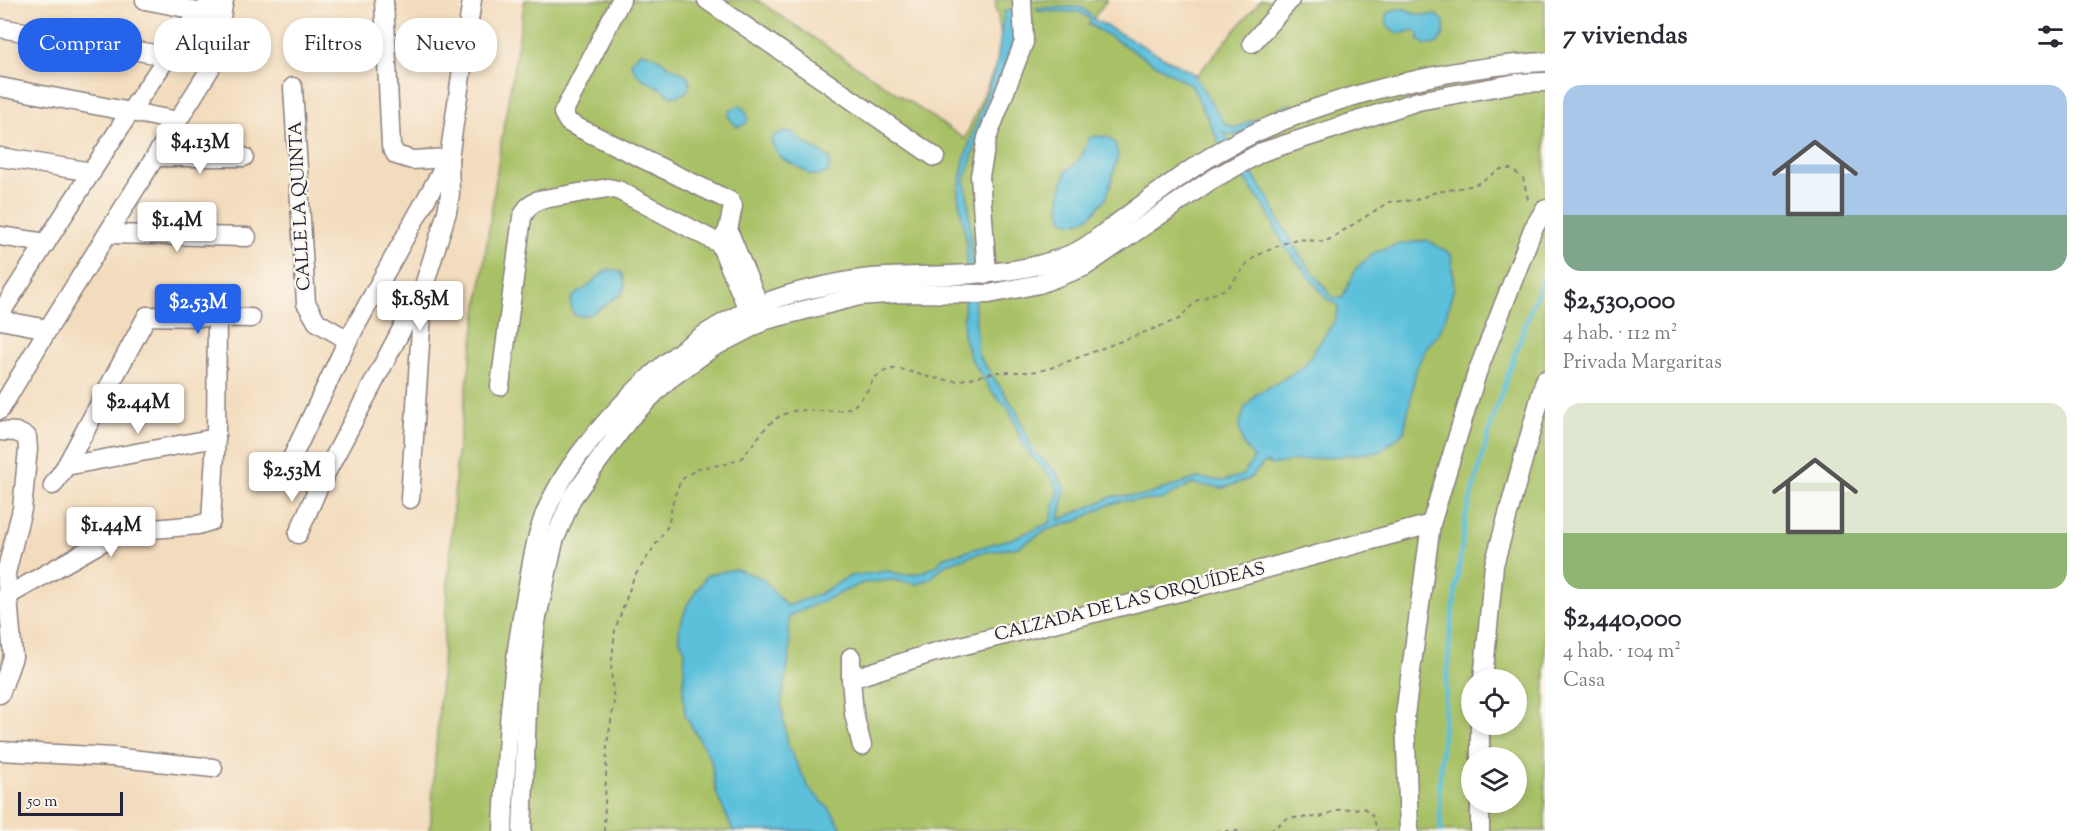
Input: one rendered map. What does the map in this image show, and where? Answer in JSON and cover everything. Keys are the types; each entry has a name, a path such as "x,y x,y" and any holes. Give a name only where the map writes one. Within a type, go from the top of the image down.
{"street":[{"path":"145,0 198,12 209,18"},
{"path":"384,0 391,146 396,155 412,160 449,158"},
{"path":"298,534 319,486 423,289 447,213 450,194 449,158 472,0"},
{"path":"621,0 563,113 568,122 577,127 730,201 733,206 724,237 757,315"},
{"path":"707,0 936,158"},
{"path":"987,274 980,176 987,138 1024,42 1022,0"},
{"path":"1252,43 1290,0"},
{"path":"194,18 198,12 223,1"},
{"path":"221,18 223,1"},
{"path":"0,28 154,54"},
{"path":"504,831 536,622 554,541 572,498 630,419 668,380 757,315 859,296 900,293 947,284 1030,267 1078,251 1202,162 1252,134 1346,98 1429,78 1514,64 1545,62"},
{"path":"0,314 156,72"},
{"path":"0,410 208,72"},
{"path":"947,284 988,294 1039,284 1084,267 1211,180 1262,152 1418,101 1517,83 1545,81"},
{"path":"0,87 178,121"},
{"name":"CALLE LA QUINTA","path":"293,87 306,303 317,322 348,340"},
{"path":"1388,88 1392,109"},
{"path":"0,157 92,172"},
{"path":"156,157 244,158"},
{"path":"319,486 292,472 289,464 348,340 449,158"},
{"path":"501,386 522,217 528,207 538,200 608,188 618,190 724,237"},
{"path":"1409,831 1405,715 1431,524 1477,373 1541,206"},
{"path":"108,234 247,237"},
{"path":"0,236 46,243"},
{"path":"1007,271 1012,289"},
{"path":"410,499 423,289"},
{"path":"53,485 66,466 147,316 251,318"},
{"path":"6,596 120,532 198,525 212,521 216,438 217,317"},
{"path":"0,320 48,329"},
{"path":"1484,669 1494,565 1545,380"},
{"path":"0,431 16,432 27,437 28,449 22,509 6,573 6,596 13,657 0,694"},
{"path":"66,466 216,438"},
{"name":"CALZADA DE LAS ORQUÍDEAS","path":"851,679 932,653 1183,591 1431,524"},
{"path":"850,657 854,714 862,746"},
{"path":"0,751 112,757 213,768"},
{"path":"514,763 522,831"},
{"path":"1480,813 1480,831"}],"path":[{"path":"604,831 607,744 614,704 611,670 615,630 634,577 668,526 674,497 681,480 698,468 726,464 741,459 768,425 781,415 797,410 842,410 853,407 865,394 874,378 885,371 897,368 932,378 957,381 996,372 1031,372 1047,369 1179,319 1196,301 1228,288 1246,264 1256,256 1297,239 1325,242 1389,202 1416,200 1432,193 1475,185 1502,169 1511,169 1523,178 1528,199 1541,206"},
{"path":"1270,831 1288,818 1320,817 1337,810 1364,808 1372,815 1378,831"},
{"path":"1216,831 1239,831"}],"green space":[{"path":"525,0 757,0 965,139 1003,48 995,0 1107,0 1088,25 1197,75 1261,0 1545,0 1545,831 430,831 457,455 501,143"}],"water":[{"path":"1014,8 1016,41 988,107 965,179 978,355 1016,410 1033,450 1057,473 1065,490 1059,520 1114,496 1144,496 1197,478 1223,481 1243,475 1254,458 1243,444 1239,426 1245,408 1256,394 1303,367 1335,320 1339,306 1327,299 1285,247 1267,211 1220,145 1192,86 1092,26 1088,17 1079,12 1037,11 1037,8 1083,8 1095,20 1193,73 1224,123 1235,128 1291,104 1291,112 1234,136 1223,132 1269,198 1300,256 1333,298 1342,298 1357,267 1376,252 1396,245 1427,240 1451,254 1454,287 1438,334 1426,348 1416,370 1404,432 1379,452 1272,465 1265,462 1249,479 1223,488 1192,484 1161,500 1122,501 1108,505 1079,520 1047,530 1018,547 980,553 946,564 931,578 918,584 891,580 863,583 789,616 790,653 781,705 788,746 809,788 832,812 842,831 733,831 716,792 711,760 685,715 683,690 685,651 679,638 679,630 687,605 707,575 736,569 762,578 787,606 819,594 850,576 887,571 904,575 920,573 938,565 942,558 1014,538 1050,523 1058,490 1051,477 1031,456 1022,442 1009,409 991,391 970,357 963,335 967,245 958,195 964,160 997,62 1004,12"},
{"path":"1396,9 1405,9 1418,15 1436,15 1444,21 1444,34 1437,44 1426,45 1419,40 1419,34 1414,30 1398,34 1389,28 1386,21 1388,13"},
{"path":"640,52 653,55 688,76 690,84 687,92 670,96 638,75 631,62"},
{"path":"741,106 748,115 747,123 737,127 728,116 732,108"},
{"path":"793,132 799,139 830,158 829,172 810,175 783,159 771,141 775,135"},
{"path":"1108,137 1115,143 1118,156 1107,197 1092,215 1071,223 1063,220 1060,208 1061,190 1066,171 1080,158 1089,138"},
{"path":"607,270 616,270 623,274 625,285 622,294 592,313 580,316 573,314 571,299"}],"waterway":[{"path":"1441,831 1439,790 1450,633 1466,515 1493,418 1545,274"}]}
